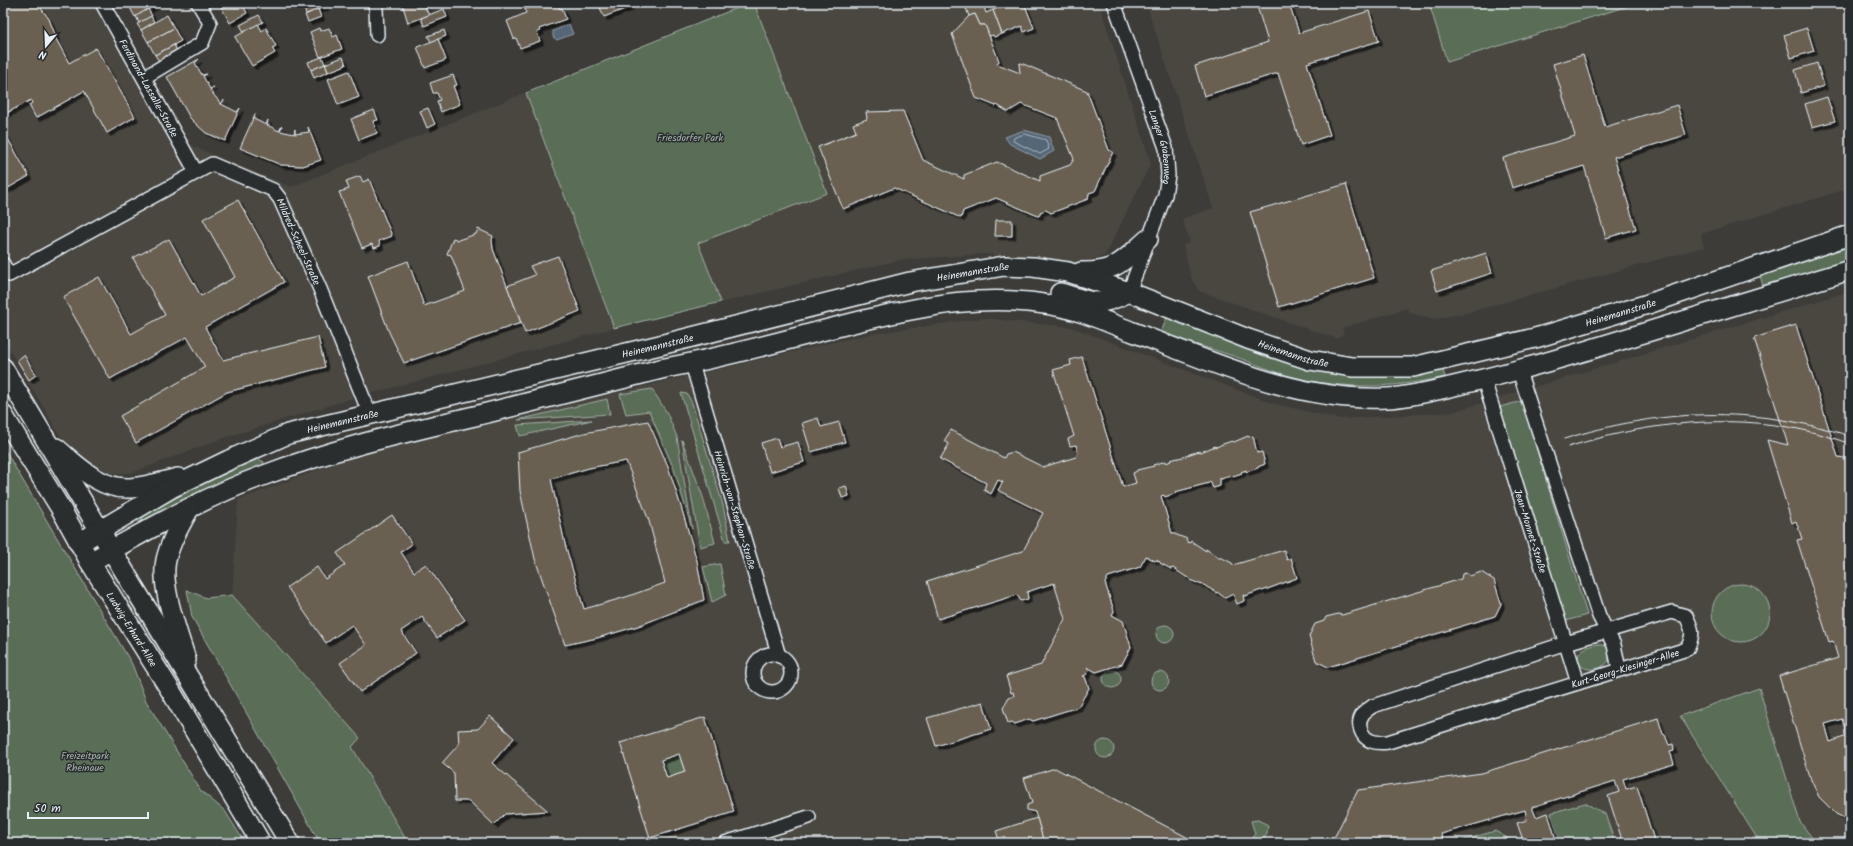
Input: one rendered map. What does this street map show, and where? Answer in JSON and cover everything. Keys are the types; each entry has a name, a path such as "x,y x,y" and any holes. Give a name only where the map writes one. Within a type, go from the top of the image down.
{"main road":[{"name":"Heinemannstraße","path":"79,543 171,488 288,434 910,282 951,274 1004,266 1033,267 1068,272 1129,292 1248,339 1310,360 1345,366 1413,367 1539,337 1648,304 1850,235"},
{"path":"1068,272 1099,273 1114,268 1148,239"},
{"path":"1750,269 1746,275 1745,284 1749,293 1756,297 1760,297"},
{"path":"952,302 1001,300 1042,303 1056,306 1087,315 1264,379 1323,395 1351,398 1391,398 1484,380 1519,371 1850,270"},
{"path":"90,562 189,509 262,476 311,458 377,439 665,368 692,364 846,324 952,302 1005,288 1030,288 1060,293 1091,302 1103,303 1129,292"},
{"path":"1117,326 1129,292"},
{"path":"684,338 692,364"},
{"path":"1505,345 1519,371"},
{"path":"1478,352 1484,380"},
{"path":"3,368 290,843"},
{"name":"Ludwig-Erhard-Allee","path":"3,415 61,509 90,562 169,688 261,843"},
{"path":"370,415 377,439"},
{"path":"46,441 87,473 101,482 115,487 129,488 199,474"},
{"path":"189,509 174,536 165,568 166,588 191,680"}],"street":[{"name":"Ferdinand-Lassalle-Straße","path":"102,3 196,172"},
{"path":"144,77 202,43 210,23 198,3"},
{"path":"374,3 376,8 377,35"},
{"name":"Langer Grabenweg","path":"1114,3 1166,148 1168,175 1165,195 1129,292"},
{"name":"Mildred-Scheel-Straße","path":"6,269 212,164 273,190 280,199 318,285 370,415"},
{"name":"Heinrich-von-Stephan-Straße","path":"692,364 779,656"},
{"path":"1519,371 1599,616 1614,645 1619,669"},
{"name":"Jean-Monnet-Straße","path":"1484,380 1525,517 1578,683"},
{"name":"Kurt-Georg-Kiesinger-Allee","path":"1672,612 1686,616 1691,627 1692,638 1687,649 1388,742 1378,743 1369,740 1362,732 1359,723 1363,714 1373,706 1606,631 1672,612"},
{"path":"725,843 809,817"}],"shaded area":[{"path":"3,3 106,3 180,141 291,187 749,3 1099,3 1151,163 1105,256 1070,265 986,254 900,260 614,328 347,400 221,439 131,473 100,473 62,439 3,339"},
{"path":"1146,3 1850,3 1850,151 1845,153 1850,168 1850,188 1701,234 1704,247 1466,313 1435,319 1409,313 1407,308 1342,328 1344,333 1337,339 1199,291 1191,278 1183,245 1190,243 1182,219 1213,208"},
{"path":"1850,291 1850,843 1816,843 1800,822 1759,688 1680,716 1760,843 408,843 352,747 360,738 232,595 238,500 368,451 864,335 981,318 1071,327 1272,403 1340,419 1452,412"}],"green space":[{"name":"Friesdorfer Park","path":"749,3 754,3 827,193 698,243 721,302 614,328 526,93"},
{"path":"1429,3 1627,3 1628,6 1447,62"},
{"path":"1850,241 1850,261 1763,287 1760,275"},
{"path":"1167,317 1258,354 1305,368 1329,373 1364,377 1398,376 1443,370 1445,377 1426,381 1388,385 1351,386 1294,377 1161,332"},
{"path":"652,389 667,413 677,437 692,529 674,469 649,411 626,414 620,394"},
{"path":"681,393 687,394 692,403 723,505 730,541 725,541"},
{"path":"607,399 610,414 518,420"},
{"path":"1522,401 1587,615 1566,621 1500,407"},
{"path":"592,420 520,436 517,425 518,425"},
{"path":"682,440 703,497 715,543 700,547"},
{"name":"Freizeitpark Rheinaue","path":"3,447 132,664 146,701 201,791 225,811 245,843 3,843"},
{"path":"258,459 264,462 262,467 140,526 137,519 205,482"},
{"path":"720,564 726,595 712,602 703,567"},
{"path":"1741,584 1752,586 1765,597 1768,602 1770,613 1768,624 1757,637 1752,640 1741,642 1730,640 1717,629 1714,624 1712,613 1714,602 1725,589 1730,586"},
{"path":"187,590 206,598 232,595 360,738 352,747 408,843 320,843 192,617"},
{"path":"1161,625 1169,625 1174,630 1172,641 1169,643 1161,643 1156,638 1156,630"},
{"path":"1598,644 1606,646 1609,650 1609,660 1599,668 1590,669 1581,666 1578,663 1578,658 1583,649"},
{"path":"1108,670 1116,670 1121,675 1119,686 1116,688 1108,688 1103,683 1103,675"},
{"path":"1156,672 1164,672 1169,677 1167,688 1164,690 1156,690 1151,685 1151,677"},
{"path":"1759,688 1800,822 1816,843 1760,843 1680,716"},
{"path":"1101,740 1109,740 1114,745 1112,756 1109,758 1101,758 1096,753 1096,745"},
{"path":"679,754 685,772 667,778 661,760"},
{"path":"1585,803 1605,814 1615,843 1560,843 1551,813"},
{"path":"1258,820 1268,825 1267,833 1262,843 1251,843 1255,834 1251,821"},
{"path":"1495,831 1516,843 1462,843 1461,841"}],"water":[{"path":"569,24 573,34 557,40 553,37 553,31"},
{"path":"1024,130 1049,137 1054,151 1040,159 1010,144 1005,137"}],"building":[{"path":"3,3 38,4 49,19 55,37 69,63 96,48 135,117 107,133 84,91 36,118 29,105 32,103 31,100 3,115"},
{"path":"159,3 135,17 128,4"},
{"path":"219,3 247,3 243,5 247,13 230,23"},
{"path":"302,3 326,3 327,6 306,14"},
{"path":"402,3 423,3 429,15 408,23"},
{"path":"544,3 557,3 560,9 562,8 566,19 539,29 541,31 537,32 540,41 520,48 516,38 514,39 507,21 526,13 525,9 533,8"},
{"path":"598,3 628,3 630,7 604,17"},
{"path":"964,3 983,3 986,13 993,10 1002,34 994,37 993,35 989,36 985,25 980,25 975,14 969,16"},
{"path":"1011,3 1024,3 1034,28 1024,32 1022,26 1002,34 993,10"},
{"path":"1256,3 1289,3 1299,33 1369,11 1379,41 1307,63 1330,135 1301,145 1278,73 1204,96 1195,66 1268,42"},
{"path":"148,9 152,16 139,23 136,16"},
{"path":"318,9 321,17 308,22 305,15"},
{"path":"444,9 447,17 424,26 421,18"},
{"path":"975,14 980,25 985,25 999,61 997,64 1020,73 1019,64 1021,63 1087,91 1109,150 1113,152 1095,191 1089,193 1088,199 1051,213 1046,210 1040,212 1040,215 1038,216 996,198 963,211 961,218 894,188 843,209 818,147 856,132 853,124 867,119 866,112 903,111 923,160 964,179 964,175 997,162 1040,181 1040,176 1070,165 1074,159 1057,118 1021,104 1008,112 997,105 996,106 976,98 952,34 969,16"},
{"path":"167,15 174,28 148,42 141,30"},
{"path":"259,15 263,22 244,32 240,25"},
{"path":"151,16 154,22 141,30 137,24"},
{"path":"258,24 262,31 266,28 276,46 272,48 275,53 252,66 235,37"},
{"path":"174,28 181,41 155,55 148,42"},
{"path":"319,28 320,31 329,28 333,37 337,35 342,49 320,57 310,32"},
{"path":"1807,28 1814,51 1791,58 1784,35"},
{"path":"444,30 446,36 431,42 428,36"},
{"path":"438,39 446,60 425,68 417,47"},
{"path":"174,45 177,51 159,61 155,55"},
{"path":"1583,55 1605,127 1677,105 1686,135 1614,157 1636,229 1606,238 1584,166 1512,188 1503,158 1575,136 1553,64"},
{"path":"322,57 325,64 311,70 308,62"},
{"path":"343,57 346,65 328,72 325,64"},
{"path":"199,59 195,63 202,75 207,74 203,76 210,89 214,87 210,90 221,104 237,112 240,108 225,141 206,133 190,118 167,77"},
{"path":"1817,63 1824,86 1801,93 1795,70"},
{"path":"325,64 328,72 314,78 311,70"},
{"path":"349,71 359,97 338,105 328,79"},
{"path":"453,75 457,85 453,86 460,104 441,112 437,101 440,100 437,93 433,93 430,83"},
{"path":"1827,97 1835,121 1812,127 1805,104"},
{"path":"428,108 435,124 427,128 420,111"},
{"path":"374,110 378,120 373,121 377,133 359,140 351,119"},
{"path":"255,114 254,119 266,125 268,120 267,125 279,131 282,126 280,131 294,134 295,129 295,134 309,132 308,127 321,160 303,166 281,165 240,148"},
{"path":"3,130 29,176 3,191"},
{"path":"360,176 363,182 369,179 392,236 379,241 380,246 374,248 372,244 362,248 339,192 349,189 346,181"},
{"path":"1346,184 1374,278 1279,307 1250,212"},
{"path":"238,200 284,282 205,327 223,360 318,337 325,367 227,392 136,443 120,416 205,367 187,337 110,379 63,297 99,277 131,334 165,315 133,258 169,239 201,296 235,277 203,219"},
{"path":"996,220 1012,220 1012,236 995,236"},
{"path":"478,229 493,236 493,249 521,323 404,363 389,332 368,276 408,261 424,306 465,291 451,255 447,254 453,238 458,240 476,234"},
{"path":"1486,253 1492,273 1437,291 1431,271"},
{"path":"558,256 580,311 525,333 507,286 535,275 530,266"},
{"path":"1796,325 1838,457 1850,459 1850,821 1836,814 1819,797 1811,780 1779,676 1838,658 1833,641 1829,642 1797,540 1802,539 1796,521 1792,523 1767,440 1788,445 1754,338","holes":["1842,719 1847,736 1830,742 1825,724"]},
{"path":"24,355 36,375 29,380 17,360"},
{"path":"1082,357 1123,487 1136,483 1133,473 1137,470 1154,466 1153,465 1166,461 1166,463 1171,461 1170,460 1187,456 1199,451 1201,452 1215,446 1216,447 1232,441 1234,442 1248,436 1253,436 1257,453 1262,452 1265,464 1258,468 1246,472 1246,470 1230,477 1229,475 1222,479 1220,478 1220,486 1217,487 1213,488 1210,481 1209,483 1175,492 1176,493 1165,497 1164,495 1161,496 1172,533 1187,539 1186,541 1190,543 1191,541 1219,558 1232,563 1233,565 1284,550 1287,560 1291,558 1297,578 1262,591 1261,590 1245,596 1243,595 1244,601 1237,604 1233,594 1225,598 1202,584 1190,580 1188,577 1173,568 1171,569 1146,556 1140,567 1108,577 1105,583 1114,611 1112,615 1123,621 1131,647 1122,664 1096,672 1087,667 1089,670 1085,676 1083,676 1085,677 1089,688 1078,707 1033,721 1029,719 1015,724 1012,722 1008,723 1003,708 1009,698 1014,696 1013,692 1011,693 1006,676 1041,665 1065,619 1054,583 1027,592 1028,599 1021,601 1017,595 938,619 927,581 1023,551 1043,513 998,490 1003,482 998,480 991,494 984,490 986,483 940,459 949,444 944,441 951,430 1004,458 1006,454 1013,452 1043,467 1076,457 1078,453 1076,445 1070,446 1068,439 1074,436 1053,370 1071,365 1070,360"},
{"path":"818,418 821,427 839,422 845,442 811,452 802,423"},
{"path":"648,421 668,466 682,510 697,561 704,600 638,626 597,638 565,645 535,559 520,491 518,452 584,433","holes":["626,461 649,521 665,583 626,597 584,609 565,544 551,479 589,468"]},
{"path":"777,438 780,447 798,442 804,462 770,472 761,443"},
{"path":"846,486 849,496 842,498 839,488"},
{"path":"392,515 412,544 401,552 414,572 426,564 465,620 437,638 422,617 401,631 416,653 360,692 340,663 366,645 352,625 326,643 287,587 317,567 325,579 345,565 337,553"},
{"path":"1481,572 1494,580 1501,604 1495,616 1328,667 1316,661 1309,636 1315,624 1324,621 1326,617 1338,614 1342,615 1461,579 1462,574 1466,573 1470,576"},
{"path":"983,702 991,729 936,746 927,718"},
{"path":"490,716 514,738 492,763 548,811 505,814 494,825 469,801 455,801 454,773 442,763 459,744 458,730 478,729"},
{"path":"705,717 734,812 650,838 620,743","holes":["679,754 685,772 667,778 661,760"]},
{"path":"1658,718 1663,734 1665,735 1669,745 1673,744 1674,750 1670,751 1674,764 1623,779 1626,789 1637,786 1655,843 1623,843 1608,796 1619,792 1615,781 1532,807 1536,817 1548,813 1557,843 1524,843 1517,823 1527,820 1525,810 1441,834 1444,843 1435,843 1434,838 1418,843 1321,843 1320,841 1335,836 1358,790 1482,773"},
{"path":"1055,768 1198,843 1044,843 1035,812 1027,810 1027,805 1032,803 1024,778"},
{"path":"1037,818 1044,843 1000,843 996,831"}],"tram line":[{"path":"1564,439 1600,429 1636,422 1671,417 1707,415 1742,415 1778,419 1814,426 1850,436"},
{"path":"1568,447 1602,437 1637,430 1709,422 1745,422 1780,426 1815,433 1850,444"}]}
